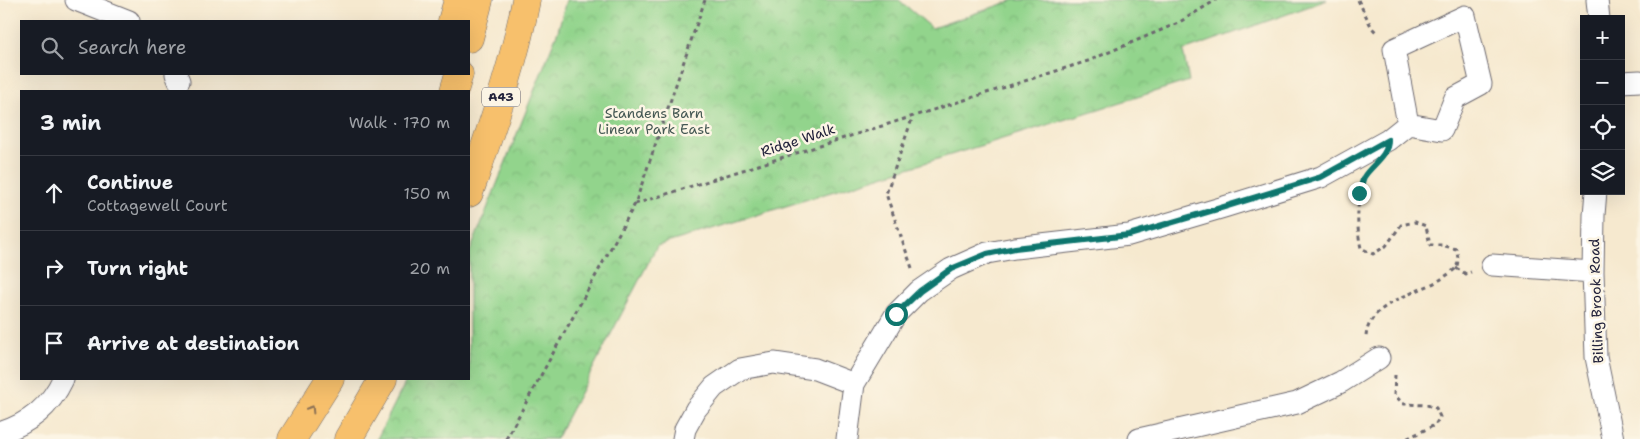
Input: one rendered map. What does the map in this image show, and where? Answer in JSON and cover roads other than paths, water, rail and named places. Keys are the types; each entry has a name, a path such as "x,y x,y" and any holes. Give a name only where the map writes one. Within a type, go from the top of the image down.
{"highway":[{"path":"452,20 458,0"},
{"path":"470,34 479,0"},
{"name":"A43","path":"470,189 496,115 522,22 526,0"},
{"path":"496,115 540,0"},
{"path":"447,75 449,90"},
{"path":"454,90 459,75"},
{"path":"292,439 329,380"},
{"path":"348,439 382,380"}],"street":[{"path":"76,0 126,20"},
{"path":"1597,0 1599,15"},
{"path":"847,439 854,384 896,314 920,291 951,269 987,254 1015,248 1129,235 1321,177 1388,140 1408,124 1442,130 1455,98 1480,84 1464,16 1394,49 1408,124"},
{"path":"1625,82 1640,81"},
{"name":"Billing Brook Road","path":"1596,195 1593,272 1596,358 1613,439"},
{"path":"1492,265 1593,272"},
{"path":"1139,439 1297,402 1341,382 1379,358"},
{"path":"683,439 696,409 714,387 740,369 774,363 815,369 854,384"},
{"path":"0,433 38,415 57,391 62,380"}],"park label":[{"name":"Standens Barn Linear Park East","path":"654,122"}]}
